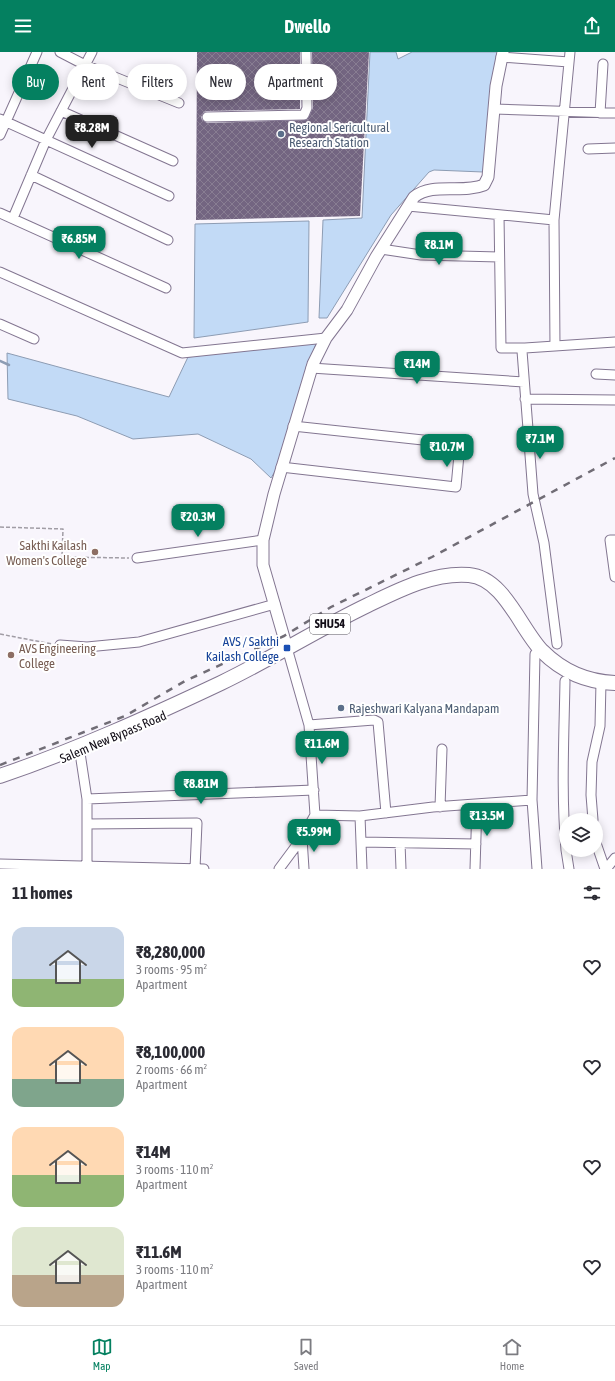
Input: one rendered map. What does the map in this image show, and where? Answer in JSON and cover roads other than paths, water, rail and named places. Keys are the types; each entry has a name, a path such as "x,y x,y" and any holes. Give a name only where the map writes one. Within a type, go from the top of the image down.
{"main road":[{"path":"442,577 452,572 465,570 491,576 505,588 542,642 553,654 572,667 584,672 615,677"},
{"name":"Salem New Bypass Road","path":"0,776 113,731 222,682 385,596 421,582 442,577 470,575 477,576 491,583 500,593 537,645 548,656 572,673 601,682 615,683"},
{"name":"Salem New Bypass Road","path":"0,783 147,724 189,704 222,682"}],"street":[{"path":"0,135 3,120 37,52"},
{"path":"60,52 83,64"},
{"path":"86,64 92,52"},
{"path":"207,117 304,115 307,108 306,52"},
{"path":"555,346 554,220 570,52"},
{"path":"279,869 302,838 315,815 314,790 309,725 263,565 263,540 281,467 311,368 326,338 347,310 381,249 408,206 421,192 429,190 476,189 484,185 488,177 494,109 502,54 569,62"},
{"path":"600,112 603,64"},
{"path":"119,79 179,104"},
{"path":"13,218 46,140 67,100"},
{"path":"494,109 564,110 615,113"},
{"path":"61,111 173,161"},
{"path":"3,120 169,196"},
{"path":"588,149 615,148"},
{"path":"31,175 168,240"},
{"path":"408,206 554,220"},
{"path":"0,213 166,288"},
{"path":"499,215 501,348 524,348 615,342"},
{"path":"381,249 421,255 499,257"},
{"path":"0,272 182,354 326,338"},
{"path":"0,324 34,339"},
{"path":"524,348 522,351 533,494 544,543 557,644"},
{"path":"311,368 524,382"},
{"path":"596,374 615,375"},
{"path":"525,399 615,400"},
{"path":"281,467 456,487 460,444 293,426"},
{"path":"137,558 263,540"},
{"path":"615,540 610,540 615,577"},
{"path":"60,645 87,647 139,642 275,604"},
{"path":"535,654 532,800 537,869"},
{"path":"564,813 565,681"},
{"path":"591,813 590,795 592,762 600,726 601,682"},
{"path":"309,725 374,720 378,722 386,813"},
{"path":"440,807 442,749"},
{"path":"80,752 87,799 87,867"},
{"path":"87,799 314,790"},
{"path":"315,815 360,816 440,807 532,800"},
{"path":"475,869 477,804"},
{"path":"360,816 362,869"},
{"path":"87,824 197,823 195,869"},
{"path":"302,838 304,869"},
{"path":"361,842 476,844"},
{"path":"400,843 401,869"},
{"path":"567,857 569,869"},
{"path":"601,857 606,869 615,858"},
{"path":"0,864 204,869"}],"water":[{"path":"370,52 396,52 398,59 412,52 502,52 495,74 483,172 434,170 429,172 391,215 327,318 319,318 323,220 362,218"},
{"path":"309,221 308,322 194,338 195,224"},
{"path":"317,341 300,388 280,463 271,478 251,459 198,434 133,439 77,416 8,399 7,353 169,397 188,357"}],"waterway":[{"path":"0,361 9,365"}],"railway":[{"path":"0,765 125,716 185,681 284,636 331,607 432,557 615,458"}],"place":[{"name":"Regional Sericultural Research Station","path":"281,134"},
{"name":"Sakthi Kailash Women's College","path":"95,552"},
{"name":"AVS / Sakthi Kailash College","path":"287,648"},
{"name":"AVS Engineering College","path":"11,655"},
{"name":"Rajeshwari Kalyana Mandapam","path":"341,708"}]}
